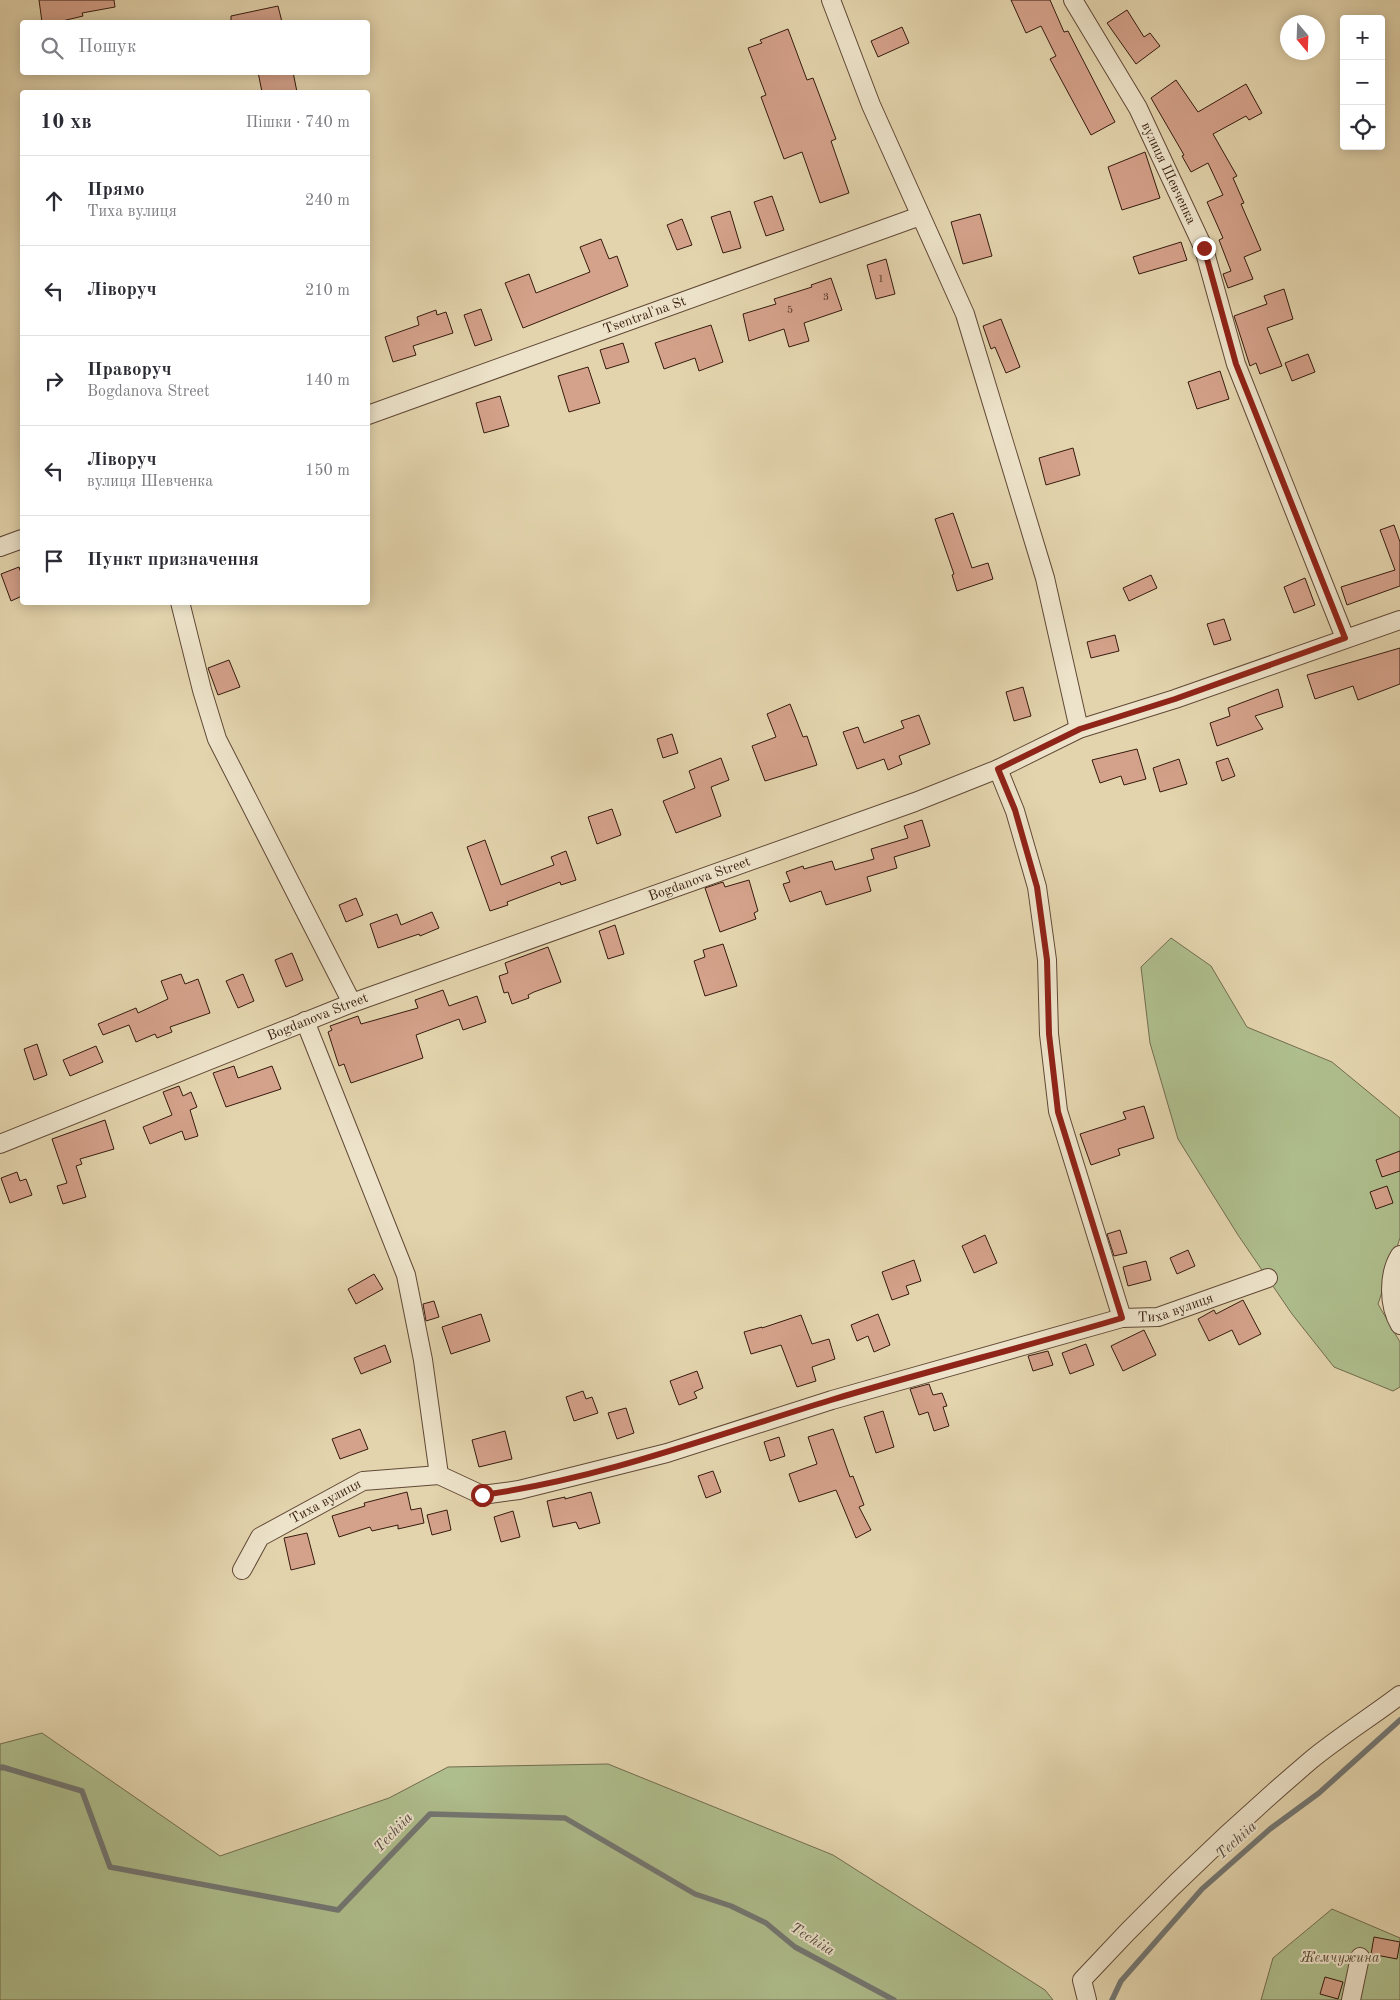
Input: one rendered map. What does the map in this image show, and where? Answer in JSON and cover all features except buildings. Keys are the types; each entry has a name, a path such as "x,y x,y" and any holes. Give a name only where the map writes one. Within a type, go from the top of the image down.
{"street":[{"path":"831,0 871,105 965,314 1045,578 1080,729"},
{"name":"вулиця Шевченка","path":"1073,0 1138,108 1204,248 1236,364 1345,638"},
{"name":"Tsentral'na St","path":"370,414 920,216"},
{"path":"0,548 20,540"},
{"path":"181,605 202,690 217,739 352,1003"},
{"name":"Bogdanova Street","path":"0,1144 352,1003 805,843 998,769 1080,729 1175,699 1400,620"},
{"path":"998,769 1015,810 1037,887 1047,960 1049,1034 1058,1112 1122,1318"},
{"path":"305,1021 406,1275 422,1360 439,1475"},
{"path":"1400,1255 1392,1275 1392,1298 1396,1318 1400,1325"},
{"name":"Тиха вулиця","path":"242,1570 260,1536 363,1481 439,1475 482,1495 520,1490 667,1453 832,1400 1122,1318 1158,1316 1268,1278"},
{"path":"1087,2000 1082,1980 1151,1906 1203,1856 1313,1759 1400,1695"},
{"path":"1351,2000 1360,1957"}],"green space":[{"path":"1171,938 1211,966 1247,1027 1332,1062 1400,1118 1400,1238 1378,1304 1400,1342 1400,1387 1393,1391 1334,1367 1292,1314 1238,1235 1178,1139 1150,1043 1141,967"},
{"path":"42,1733 220,1856 389,1798 448,1767 608,1764 833,1855 1045,1990 1053,2000 0,2000 0,1744"},
{"name":"Жемчужина","path":"1332,1909 1400,1938 1400,2000 1261,2000 1273,1958"}],"waterway":[{"name":"Techiia","path":"1112,2000 1121,1981 1202,1889 1270,1829 1319,1793 1400,1720"},
{"name":"Techiia","path":"0,1768 2,1767 82,1791 110,1867 338,1910 430,1814 565,1818 695,1894 731,1906 766,1923 795,1947 894,2000"}],"route":[{"path":"482,1495 520,1490 667,1453 832,1400 1122,1318 1058,1112 1049,1034 1047,960 1037,887 1015,810 998,769 1080,729 1175,699 1345,638 1236,364 1204,248"}]}
